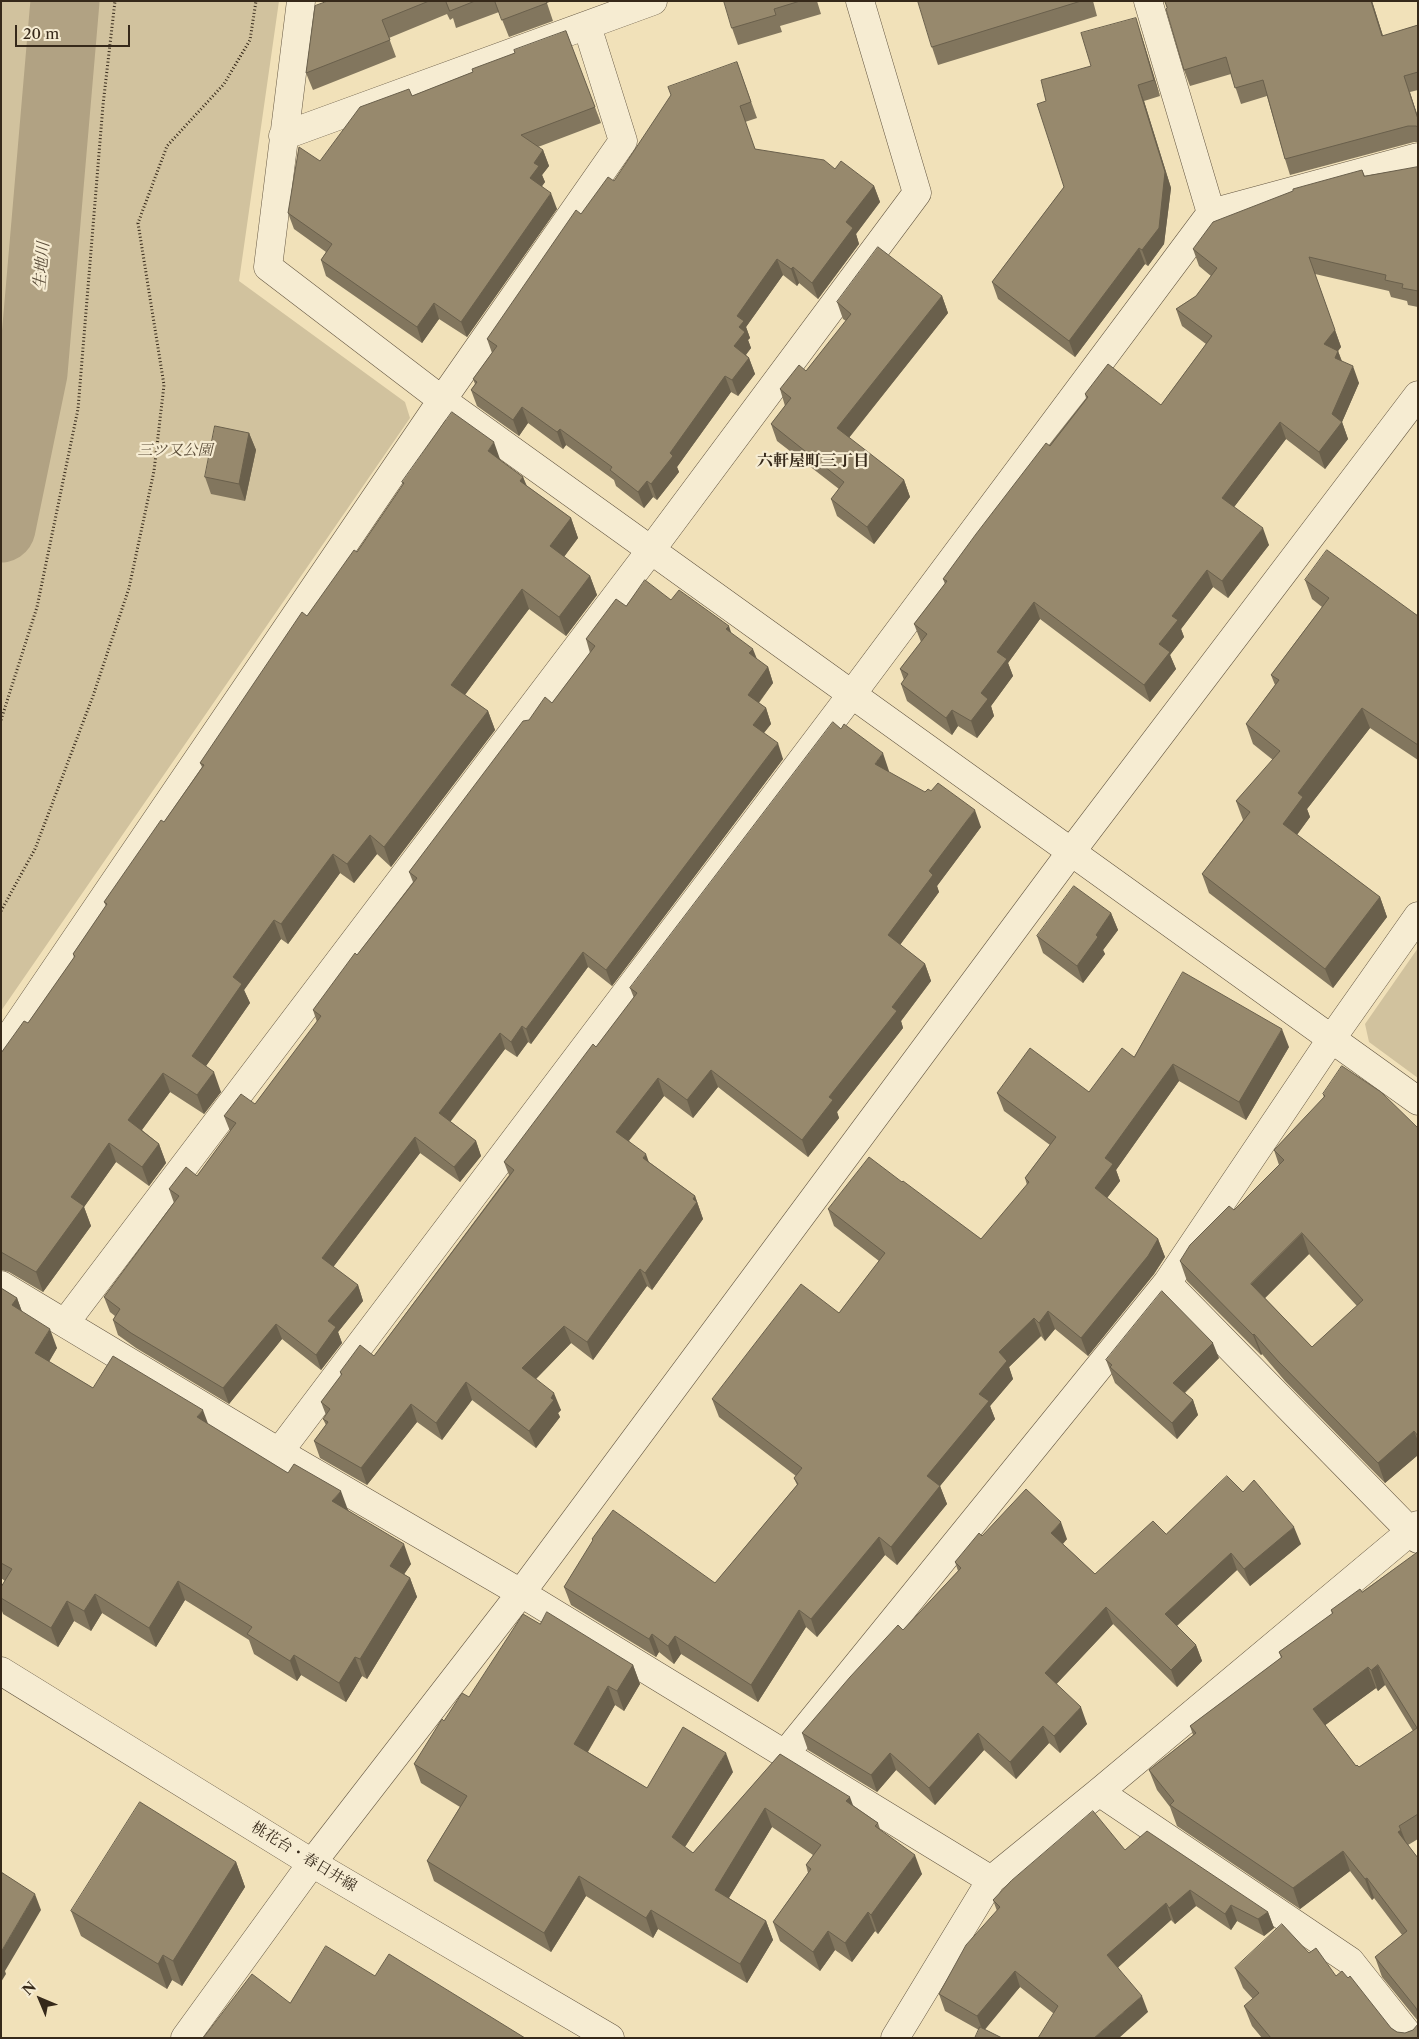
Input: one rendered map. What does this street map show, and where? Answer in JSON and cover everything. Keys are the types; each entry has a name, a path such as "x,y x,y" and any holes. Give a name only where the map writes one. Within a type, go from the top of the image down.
{"street":[{"path":"301,1 268,267 442,400 1418,1101"},
{"path":"284,136 653,1"},
{"path":"65,1322 651,550 917,193 860,1"},
{"path":"1148,1 1211,213"},
{"path":"1,1049 442,400 623,142 587,26"},
{"path":"279,1452 852,694 1211,213 1418,157"},
{"path":"185,2038 312,1863 521,1593 1070,852 1418,394"},
{"path":"785,1754 1167,1283 1332,1038 1418,916"},
{"path":"896,2038 991,1880 1415,1532 1167,1283"},
{"path":"1,1285 279,1452 521,1593 991,1880"},
{"name":"桃花台・春日井線","path":"1,1671 312,1863 610,2038"},
{"path":"1099,1792 1350,1961 1411,2038"}],"path":[{"path":"1,720 37,607 78,409 103,105 115,1"},
{"path":"1,911 35,849 94,696 129,588 154,471 164,385 138,222 167,146 224,84 250,40 256,1"}],"green space":[{"name":"三ツ又公園","path":"1,1 279,1 239,281 405,402 410,418 1,1011"},
{"path":"1418,948 1418,1078 1369,1042 1365,1024"}],"building":[{"path":"328,1 429,1 382,20 390,40 306,73 315,6"},
{"path":"446,1 475,1 450,11"},
{"path":"495,1 546,1 547,3 502,20"},
{"path":"724,1 800,1 774,9 776,15 732,28"},
{"path":"918,1 1081,1 932,47"},
{"path":"1165,1 1371,1 1382,36 1418,25 1418,72 1404,76 1418,119 1418,127 1408,126 1285,159 1263,80 1235,88 1226,57 1184,70"},
{"path":"1136,18 1154,80 1138,85 1165,172 1159,228 1142,250 1139,248 1069,341 992,282 1064,187 1037,104 1046,101 1041,80 1091,66 1081,33"},
{"path":"566,31 595,107 521,135 543,150 534,163 539,166 530,178 551,193 461,322 434,303 417,327 321,260 332,244 288,213 299,147 320,161 360,107 409,89 412,96 473,72 472,69 515,53 514,50"},
{"path":"737,62 751,102 740,106 755,149 824,160 835,169 841,161 874,186 846,222 853,228 812,283 793,267 791,269 777,259 737,316 744,321 739,327 745,332 734,346 749,358 732,380 725,376 670,453 673,456 651,484 647,481 638,492 610,470 612,467 560,429 557,432 522,407 513,420 471,390 477,382 473,379 497,346 487,339 576,210 581,214 608,177 614,181 671,95 668,87"},
{"path":"1418,167 1418,291 1402,288 1403,284 1385,280 1386,275 1309,257 1335,330 1324,344 1338,351 1335,358 1353,366 1332,414 1342,422 1319,452 1280,422 1222,498 1263,528 1222,581 1207,570 1172,616 1178,620 1159,644 1170,652 1144,685 1034,602 997,652 1007,659 981,693 988,699 971,721 952,710 946,718 901,684 908,674 900,669 927,634 914,624 947,581 943,579 1046,443 1050,446 1088,397 1085,394 1108,364 1161,405 1212,336 1176,309 1196,296 1217,268 1193,249 1213,222 1293,191 1293,189 1362,170 1364,176"},
{"path":"878,247 942,296 837,428 904,480 867,527 831,499 844,482 771,424 791,398 780,389 799,365 806,371 851,314 837,302"},
{"path":"452,412 494,442 488,451 523,477 520,481 571,518 550,546 590,576 559,617 522,589 451,685 488,711 384,847 370,835 347,864 333,854 281,924 274,920 233,977 242,984 192,1056 214,1072 197,1095 163,1073 128,1120 159,1144 142,1167 109,1143 71,1197 84,1206 36,1272 1,1252 1,1053 24,1021 28,1023 75,956 73,954 107,904 104,902 161,820 164,822 204,765 200,763 302,612 307,616 354,550 357,552 404,483 402,482"},
{"path":"215,426 249,433 239,484 205,477"},
{"path":"1327,550 1418,616 1418,745 1362,708 1298,793 1303,797 1283,824 1380,897 1325,969 1202,874 1250,812 1236,801 1280,751 1246,724 1279,680 1271,675 1329,598 1305,580"},
{"path":"645,580 671,600 679,590 729,626 726,629 753,649 749,653 768,667 748,695 766,708 753,725 778,743 606,970 583,952 526,1029 522,1026 511,1042 500,1033 439,1113 476,1141 454,1167 415,1137 322,1258 358,1285 328,1321 336,1327 316,1355 276,1324 223,1388 131,1333 113,1320 120,1309 104,1297 179,1196 169,1189 186,1167 197,1176 236,1123 224,1116 241,1094 255,1104 321,1016 313,1010 355,953 357,955 417,878 409,872 523,721 529,720 545,697 552,703 595,646 586,639 616,599 626,606"},
{"path":"833,722 841,729 844,724 883,753 875,764 925,792 928,789 931,791 938,783 975,810 929,871 933,875 888,935 925,964 892,1007 897,1011 829,1097 833,1100 802,1140 711,1070 687,1100 658,1078 616,1132 646,1154 643,1158 695,1196 693,1199 697,1202 645,1273 640,1269 587,1342 564,1326 522,1368 554,1393 551,1398 554,1400 529,1431 466,1382 436,1423 411,1404 361,1468 314,1441 328,1422 323,1419 330,1409 321,1402 342,1374 340,1372 360,1345 374,1356 514,1170 504,1162 593,1044 596,1047 637,993 630,988"},
{"path":"1074,886 1111,913 1096,935 1098,937 1077,966 1037,936"},
{"path":"1183,972 1282,1029 1239,1102 1173,1064 1105,1158 1113,1164 1095,1188 1158,1239 1148,1256 1081,1338 1048,1311 1039,1323 1034,1318 999,1352 1007,1361 979,1394 989,1401 927,1476 940,1486 891,1547 879,1537 811,1619 799,1610 751,1685 675,1636 668,1646 652,1634 649,1639 564,1587 592,1539 613,1510 715,1583 798,1484 794,1478 802,1468 712,1399 801,1284 839,1313 885,1253 828,1209 869,1157 981,1239 1029,1182 1025,1178 1056,1137 997,1093 1030,1048 1089,1092 1122,1048 1134,1057"},
{"path":"1342,1066 1381,1092 1418,1128 1418,1436 1414,1431 1378,1463 1254,1334 1180,1261 1190,1245 1229,1206 1234,1210 1284,1160 1274,1150 1325,1096 1323,1094","holes":["1302,1233 1363,1300 1312,1347 1251,1284"]},
{"path":"1,1288 17,1298 12,1305 50,1329 35,1353 93,1388 113,1356 203,1410 197,1417 288,1473 294,1464 341,1491 332,1501 404,1544 390,1566 410,1578 360,1659 355,1657 339,1683 294,1655 290,1661 247,1634 252,1627 178,1581 149,1628 95,1594 84,1611 67,1601 51,1628 1,1598 1,1587 12,1569 1,1563"},
{"path":"1162,1291 1213,1343 1173,1383 1193,1400 1172,1423 1110,1367 1112,1365 1106,1360"},
{"path":"1227,1476 1243,1492 1254,1480 1294,1527 1244,1569 1231,1553 1165,1614 1196,1645 1171,1670 1106,1607 1045,1673 1081,1707 1054,1736 1043,1726 1010,1762 978,1733 929,1788 890,1753 871,1775 802,1733 898,1625 903,1630 961,1568 955,1562 979,1533 982,1536 1026,1489 1061,1522 1051,1533 1095,1574 1153,1521 1166,1534"},
{"path":"1418,1552 1418,1814 1399,1826 1401,1830 1398,1832 1418,1858 1418,2013 1375,1957 1407,1931 1367,1878 1365,1879 1343,1851 1293,1888 1170,1805 1174,1801 1149,1770 1196,1733 1190,1726 1282,1657 1279,1652 1333,1613 1331,1610 1360,1589 1362,1592","holes":["1378,1665 1417,1728 1359,1767 1356,1766 1313,1709 1368,1667 1371,1670"]},
{"path":"547,1612 633,1665 617,1691 608,1686 574,1744 647,1788 683,1727 726,1753 672,1837 693,1853 780,1754 850,1797 846,1801 878,1823 875,1826 915,1855 871,1915 868,1912 845,1943 828,1931 813,1952 773,1922 811,1869 806,1865 821,1845 765,1808 715,1890 766,1921 740,1964 651,1910 646,1918 579,1876 544,1933 427,1861 467,1796 414,1764 442,1719 444,1721 462,1693 469,1697 523,1614 540,1624"},
{"path":"140,1802 236,1862 173,1961 163,1955 158,1964 71,1911"},
{"path":"1093,1811 1125,1850 1147,1831 1268,1912 1258,1919 1231,1905 1225,1914 1190,1890 1169,1908 1166,1903 1107,1955 1142,1996 1094,2038 1038,2038 1058,2006 1015,1971 977,2016 939,1994 966,1945 1000,1907 993,1900 1011,1881"},
{"path":"1,1872 35,1894 1,1952"},
{"path":"1282,1924 1309,1953 1316,1948 1336,1976 1342,1971 1348,1978 1350,1976 1391,2028 1397,2032 1405,2033 1413,2030 1418,2024 1418,2038 1271,2038 1244,2006 1259,1993 1235,1968"},
{"path":"326,1946 375,1976 389,1954 525,2038 203,2038 252,1974 290,2003"},
{"path":"980,2027 1002,2038 975,2038"}],"waterway":[{"name":"生地川","path":"1,528 33,373 65,1"}],"district":[{"name":"六軒屋町三丁目","path":"813,461"}]}
